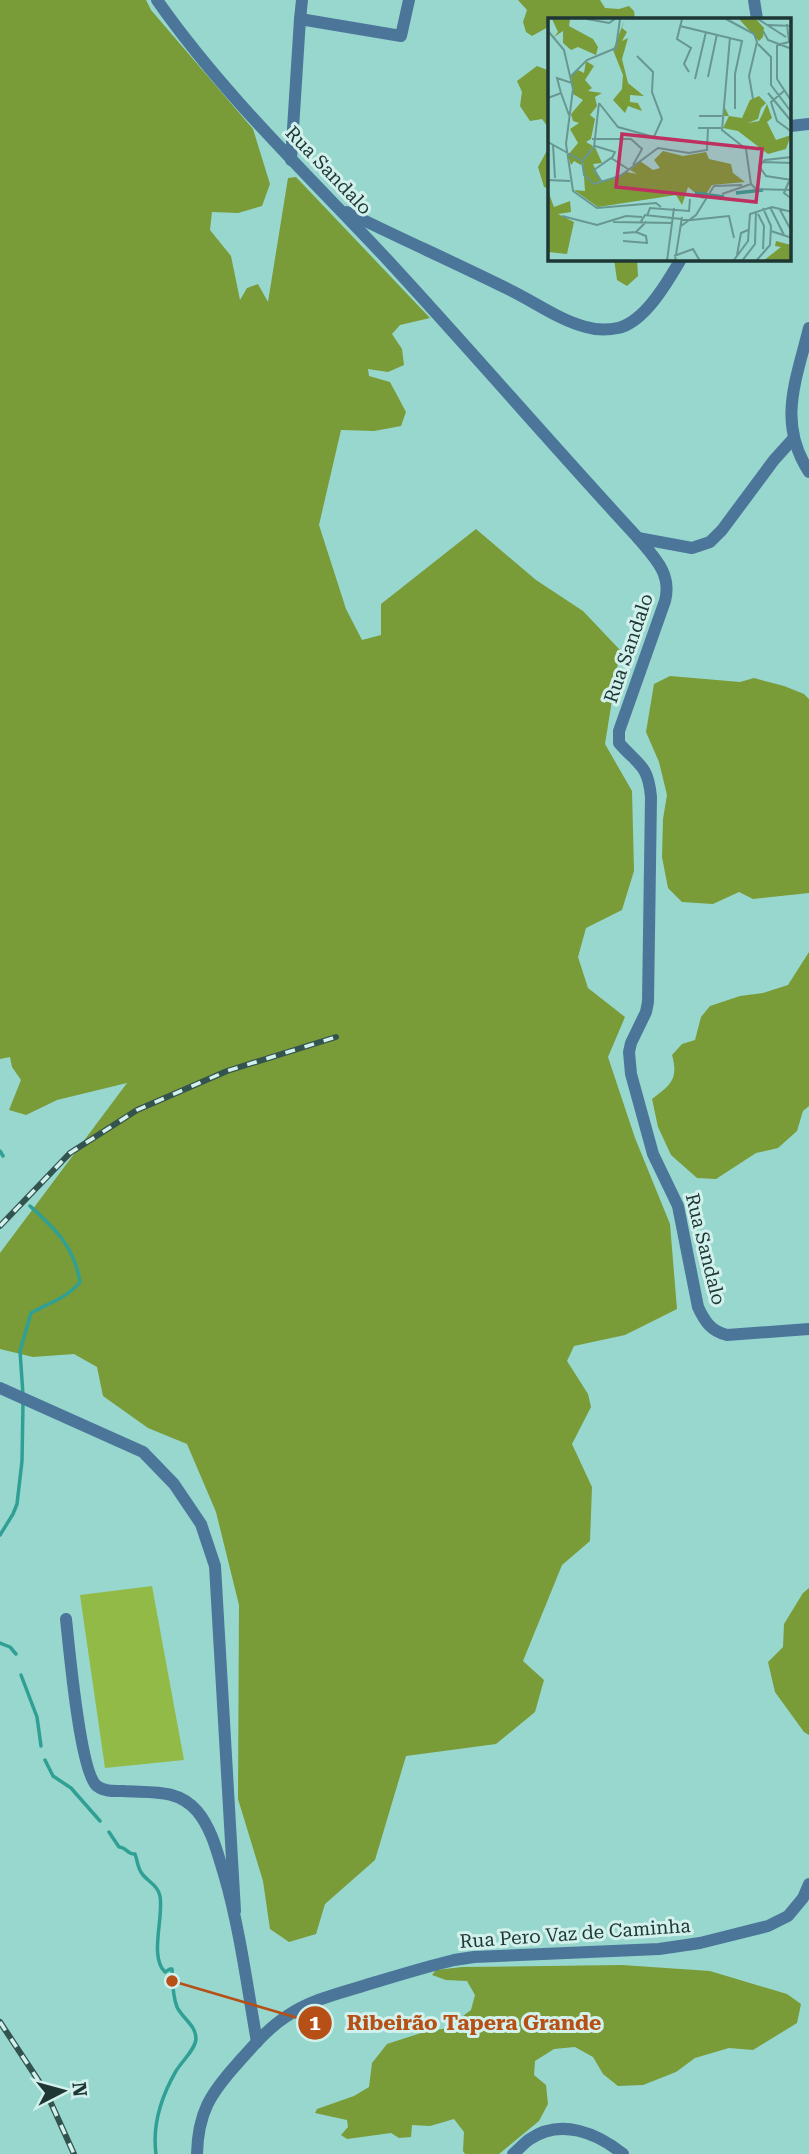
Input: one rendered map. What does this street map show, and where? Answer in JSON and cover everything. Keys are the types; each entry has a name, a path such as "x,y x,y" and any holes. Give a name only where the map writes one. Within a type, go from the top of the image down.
{"street":[{"name":"Rua Sandalo","path":"157,0 178,30 250,115 450,328 638,538 662,570 669,587 666,601 619,731 619,743 645,769 651,797 648,1002 631,1043 631,1074 653,1154 678,1206 698,1307 703,1319 710,1327 727,1335 809,1329"},
{"path":"291,160 302,0"},
{"path":"300,19 401,36 409,0"},
{"path":"754,0 757,18"},
{"path":"337,207 587,328 621,328 637,318 659,295 680,261"},
{"path":"809,328 790,416 793,439 809,471"},
{"path":"638,538 692,548 710,541 722,530 793,439"},
{"path":"0,1388 143,1452 174,1484 201,1524 215,1566 234,1911"},
{"path":"66,1619 75,1693 91,1778 96,1785 107,1791 183,1797 209,1828 234,1911 257,2042"},
{"name":"Rua Pero Vaz de Caminha","path":"197,2154 198,2129 205,2107 226,2076 257,2042 286,2016 326,1997 454,1960 474,1957 659,1949 700,1944 768,1926 788,1916 803,1898 809,1884"},
{"path":"513,2154 531,2138 555,2128 572,2128 591,2134 622,2154"}],"green space":[{"path":"0,0 146,0 151,10 253,129 270,184 262,206 238,213 212,212 210,230 231,256 240,300 247,288 258,284 268,302 288,178 296,177 430,318 400,325 392,334 402,349 404,365 388,372 368,369 369,376 390,382 406,412 401,426 374,431 341,430 319,525 346,609 362,640 381,635 381,604 476,529 536,580 583,611 620,650 605,744 632,791 634,871 622,910 586,928 578,957 588,988 625,1017 608,1057 635,1138 670,1224 677,1309 625,1335 574,1346 567,1361 588,1394 591,1407 572,1444 592,1487 590,1541 562,1565 523,1661 544,1680 535,1712 496,1744 406,1756 375,1860 325,1904 316,1934 289,1942 270,1929 263,1881 238,1799 239,1605 216,1512 187,1444 148,1428 103,1396 97,1367 74,1354 33,1357 0,1349 0,1253 127,1083 57,1100 26,1115 9,1110 21,1080 12,1067 10,1057 0,1059"},
{"path":"518,0 600,0 605,8 619,9 629,6 634,11 635,18 548,18 548,27 532,36 526,32 523,22 527,10"},
{"path":"537,66 548,70 548,127 542,119 530,121 520,106 522,92 517,81"},
{"path":"548,149 548,188 544,187 538,167"},
{"path":"614,261 637,261 638,276 627,286 617,280"},
{"path":"670,676 740,682 754,678 784,686 804,694 809,699 809,893 753,899 739,892 713,904 682,902 668,888 662,857 667,795 659,762 646,732 654,684"},
{"path":"809,952 809,1106 803,1111 797,1131 778,1148 756,1153 716,1179 697,1178 671,1155 658,1127 652,1099 671,1081 674,1070 672,1055 682,1044 695,1040 701,1017 710,1006 788,985"},
{"path":"152,1586 184,1760 105,1768 80,1595"},
{"path":"809,1588 809,1735 775,1692 768,1662 783,1647 784,1624"},
{"path":"622,1965 710,1971 787,1994 801,2004 797,2023 753,2050 729,2048 695,2058 676,2072 643,2085 618,2086 603,2074 593,2057 575,2047 554,2049 535,2061 534,2075 546,2085 548,2104 539,2121 499,2154 465,2154 464,2132 454,2119 430,2126 412,2125 411,2137 399,2138 391,2133 347,2139 341,2135 348,2127 347,2120 315,2113 317,2109 354,2096 369,2087 372,2063 387,2044 447,2028 471,2010 475,1995 467,1981 446,1980 432,1975 436,1970 462,1967"}],"waterway":[{"path":"0,1151 3,1156"},
{"path":"23,1395 20,1351 31,1313 64,1296 80,1282 68,1248 56,1231 30,1206"},
{"path":"0,1535 17,1504 22,1461 23,1403"},
{"path":"0,1643 10,1647 16,1654"},
{"path":"21,1675 37,1717 41,1746"},
{"path":"45,1760 53,1776 71,1788 100,1821"},
{"path":"109,1832 119,1847 135,1854 141,1872 159,1893 161,1905 157,1947 160,1965 165,1972 172,1969 173,1993 177,2007 191,2026 196,2039 176,2071 162,2101 155,2132 156,2154"}],"railway":[{"path":"0,1226 70,1153 137,1110 227,1071 336,1037"},
{"path":"0,2022 46,2092 74,2154"}],"place":[{"name":"Ribeirão Tapera Grande","path":"172,1981"}]}
